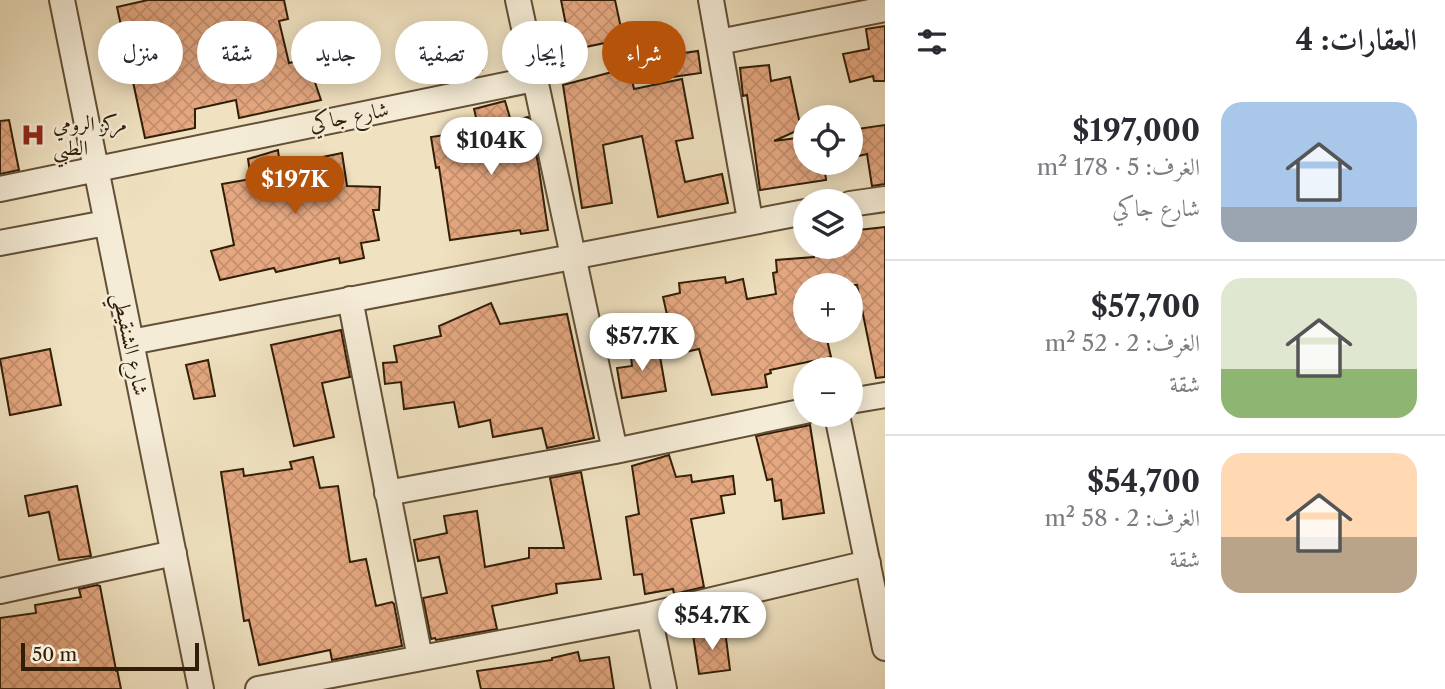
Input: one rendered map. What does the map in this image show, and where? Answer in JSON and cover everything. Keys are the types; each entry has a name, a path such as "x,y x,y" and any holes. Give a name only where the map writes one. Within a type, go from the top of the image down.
{"street":[{"name":"شارع الشنقيطي","path":"62,0 201,689"},
{"path":"518,0 522,21"},
{"path":"711,0 750,220"},
{"path":"719,42 885,9"},
{"name":"شارع جاكي","path":"0,189 95,167 509,84"},
{"path":"535,84 615,451"},
{"path":"863,202 885,199"},
{"path":"131,342 793,214"},
{"path":"0,243 106,223"},
{"path":"350,299 420,658"},
{"path":"863,399 885,395"},
{"path":"387,493 615,451 793,414"},
{"path":"839,427 885,648"},
{"path":"0,592 174,553"},
{"path":"258,689 649,615 868,564"},
{"path":"649,615 664,689"}],"building":[{"path":"148,0 284,0 288,19 279,21 291,63 291,84 316,84 321,100 239,118 236,100 195,109 195,128 145,138 133,84 183,84 183,21 120,21 117,7"},
{"path":"561,0 615,0 619,21 602,21 602,44 588,46 588,21 565,21"},
{"path":"885,26 885,81 874,81 873,76 850,82 843,54 869,49 866,29"},
{"path":"698,51 701,73 686,75 686,53"},
{"path":"769,65 771,81 790,77 796,105 793,105 793,133 774,141 793,139 793,175 825,175 826,180 760,190 747,95 743,96 740,68"},
{"path":"602,75 602,84 633,84 634,89 658,84 683,84 693,138 676,141 685,182 722,174 728,203 658,217 642,136 603,145 612,203 582,208 563,85 588,84 588,78"},
{"path":"505,101 511,121 528,117 548,230 521,234 520,230 450,240 439,167 436,168 431,137 479,130 474,109"},
{"path":"9,120 19,170 0,174 0,121"},
{"path":"885,125 885,184 872,186 867,154 863,155 863,128"},
{"path":"278,150 280,166 342,153 347,186 380,187 379,210 373,210 379,240 361,243 364,258 340,263 339,258 276,272 274,268 220,280 211,251 234,245 222,184 251,179 248,159"},
{"path":"885,227 885,377 876,378 863,314 863,273 793,273 793,343 828,343 831,357 793,357 793,365 770,370 771,373 765,375 767,387 712,395 699,349 676,354 663,297 680,293 679,283 725,277 726,283 743,279 747,299 776,294 773,273 777,272 776,260 863,259 863,230"},
{"path":"491,303 500,324 567,314 594,438 547,448 542,428 493,437 490,420 459,427 454,402 404,409 401,382 385,384 383,363 397,362 394,346 441,336 439,326"},
{"path":"341,330 350,377 322,383 334,437 294,446 271,345"},
{"path":"658,345 666,391 622,398 617,368 632,366 630,348"},
{"path":"50,349 61,405 10,415 0,359"},
{"path":"208,360 215,396 194,399 186,365"},
{"path":"810,427 824,513 783,519 781,500 775,501 772,479 767,480 756,436"},
{"path":"669,455 676,477 691,475 692,482 733,476 735,494 721,496 724,513 691,519 704,587 674,594 673,589 645,594 642,574 634,575 626,517 639,514 632,466"},
{"path":"313,457 320,488 338,486 350,562 366,559 376,606 392,602 394,604 402,646 332,660 330,650 259,665 249,620 244,621 221,472 243,469 244,476 292,469 290,462"},
{"path":"581,472 601,579 556,584 557,593 492,606 497,629 431,639 423,598 447,593 439,557 418,561 414,540 447,533 444,516 477,511 485,567 529,558 529,548 564,548 550,478"},
{"path":"77,486 91,556 59,560 49,512 29,516 25,496"},
{"path":"100,586 121,689 0,689 0,618 36,613 35,605 81,597 79,589"},
{"path":"725,630 730,670 699,674 693,635"},
{"path":"578,652 580,661 609,657 614,689 481,689 477,671 552,660"}],"place":[{"name":"مركز الرومي الطبي","path":"33,135"}]}
